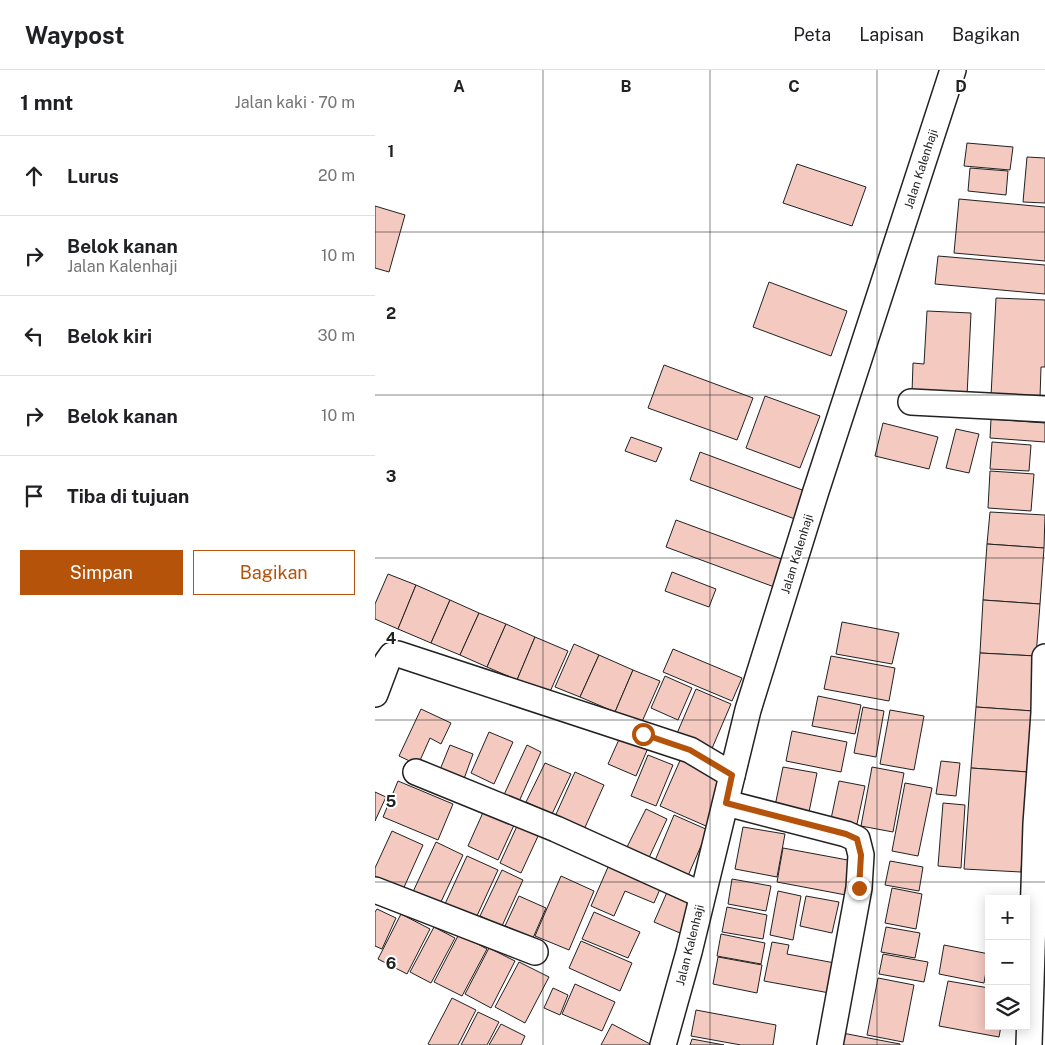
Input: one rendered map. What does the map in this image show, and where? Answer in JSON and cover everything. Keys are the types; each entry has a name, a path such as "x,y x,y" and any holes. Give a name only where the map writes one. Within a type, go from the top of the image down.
{"street":[{"name":"Jalan Kalenhaji","path":"663,1045 689,952 748,710 953,70"},
{"path":"911,402 1045,409"},
{"path":"375,694 387,662 392,654 397,654 690,750 732,775"},
{"path":"1029,1045 1041,825 1045,656"},
{"path":"416,772 556,829 702,895"},
{"path":"726,803 846,834 857,839 861,855 859,888 830,1045"},
{"path":"375,890 535,952"}],"building":[{"path":"967,143 1013,147 1010,170 964,166"},
{"path":"1027,157 1045,158 1045,203 1023,202"},
{"path":"797,164 866,187 852,226 783,203"},
{"path":"970,168 1008,171 1006,195 968,191"},
{"path":"959,199 1045,207 1045,261 954,253"},
{"path":"375,206 405,215 389,272 375,268"},
{"path":"938,256 1045,265 1045,294 935,284"},
{"path":"769,282 847,311 831,356 753,327"},
{"path":"996,298 1045,300 1045,367 1041,367 1040,398 991,396"},
{"path":"927,311 971,313 967,396 912,393 913,363 924,364"},
{"path":"664,365 753,398 737,440 648,408"},
{"path":"765,396 820,416 800,468 746,448"},
{"path":"991,419 1045,423 1045,442 990,438"},
{"path":"883,423 938,437 929,469 875,456"},
{"path":"956,429 979,434 969,473 946,468"},
{"path":"631,437 662,448 656,462 625,451"},
{"path":"992,442 1031,445 1029,471 990,469"},
{"path":"700,452 813,494 803,522 690,480"},
{"path":"990,471 1034,474 1031,511 988,508"},
{"path":"990,512 1045,515 1044,548 987,544"},
{"path":"676,520 787,561 777,588 666,547"},
{"path":"987,544 1044,548 1040,604 983,600"},
{"path":"672,572 716,589 709,607 665,591"},
{"path":"388,574 416,585 398,629 375,619 375,604"},
{"path":"416,585 450,600 431,643 398,629"},
{"path":"450,600 479,613 460,655 431,643"},
{"path":"983,600 1040,604 1036,656 980,653"},
{"path":"479,613 506,624 487,667 460,655"},
{"path":"842,622 899,633 892,664 836,654"},
{"path":"506,624 535,637 517,680 487,667"},
{"path":"535,637 568,651 549,694 517,680"},
{"path":"574,644 599,655 580,697 555,687"},
{"path":"673,649 742,678 732,701 663,672"},
{"path":"980,653 1036,656 1033,711 976,707"},
{"path":"599,655 633,670 615,712 580,697"},
{"path":"831,656 895,668 889,701 824,689"},
{"path":"633,670 660,681 641,724 615,712"},
{"path":"665,676 692,688 678,720 651,708"},
{"path":"696,689 731,704 710,753 675,738"},
{"path":"818,696 861,705 855,734 812,726"},
{"path":"863,707 884,711 876,757 854,753"},
{"path":"976,707 1033,711 1028,772 971,768"},
{"path":"421,709 451,723 441,744 430,738 418,765 399,756"},
{"path":"890,710 924,716 914,770 880,764"},
{"path":"792,731 847,742 841,772 786,761"},
{"path":"489,732 513,742 494,784 471,773"},
{"path":"621,735 648,748 636,776 608,764"},
{"path":"450,745 473,754 461,787 437,777"},
{"path":"527,745 541,752 517,806 502,799"},
{"path":"648,755 673,765 656,806 631,796"},
{"path":"682,756 727,776 706,826 660,806"},
{"path":"941,761 960,763 956,796 936,794"},
{"path":"545,763 571,774 552,814 526,802"},
{"path":"783,767 817,773 809,812 775,806"},
{"path":"872,767 904,773 893,832 861,826"},
{"path":"971,768 1028,772 1021,872 964,869"},
{"path":"575,772 604,785 582,834 553,821"},
{"path":"398,781 453,804 438,840 383,817"},
{"path":"839,781 865,786 857,824 831,819"},
{"path":"905,783 932,788 918,856 892,851"},
{"path":"375,792 386,797 375,821"},
{"path":"943,803 965,805 961,868 938,866"},
{"path":"485,808 515,823 498,860 468,846"},
{"path":"646,809 667,819 647,862 625,851"},
{"path":"674,815 708,830 687,878 654,863"},
{"path":"518,824 539,834 521,873 500,863"},
{"path":"743,827 785,834 777,877 735,869"},
{"path":"392,831 423,845 401,894 375,882 375,868"},
{"path":"436,842 463,855 439,906 412,894"},
{"path":"783,848 853,861 846,895 777,882"},
{"path":"467,856 498,870 476,918 445,904"},
{"path":"612,858 664,880 654,903 625,891 614,916 591,906"},
{"path":"890,861 923,867 919,891 885,885"},
{"path":"502,870 523,880 502,926 480,916"},
{"path":"561,876 594,891 569,950 535,936"},
{"path":"732,879 771,886 766,911 728,904"},
{"path":"892,888 922,894 916,929 885,923"},
{"path":"668,890 694,901 680,933 654,922"},
{"path":"778,891 801,896 793,940 770,935"},
{"path":"519,896 546,908 533,938 505,926"},
{"path":"806,896 839,902 832,933 800,926"},
{"path":"727,907 767,915 763,939 722,932"},
{"path":"377,909 396,918 382,949 375,946 375,912"},
{"path":"594,912 640,932 628,958 582,939"},
{"path":"401,914 430,929 407,974 378,959"},
{"path":"434,927 455,938 431,983 410,972"},
{"path":"886,927 920,933 915,958 881,952"},
{"path":"459,934 487,949 462,996 434,982"},
{"path":"721,934 765,943 761,964 717,956"},
{"path":"581,941 632,963 620,991 569,968"},
{"path":"772,942 789,945 787,954 840,964 835,994 764,981"},
{"path":"944,945 985,953 984,983 939,974"},
{"path":"489,948 515,961 491,1008 465,994"},
{"path":"883,954 928,962 924,982 879,974"},
{"path":"718,957 762,965 757,993 713,984"},
{"path":"519,962 549,977 525,1023 495,1007"},
{"path":"878,978 914,985 903,1042 867,1035"},
{"path":"948,981 985,987 985,1030 1000,1030 999,1037 939,1026"},
{"path":"575,984 615,1002 602,1031 562,1014"},
{"path":"553,988 568,995 560,1015 544,1008"},
{"path":"452,998 476,1010 458,1045 430,1045 428,1044"},
{"path":"696,1010 776,1025 773,1045 741,1045 691,1036"},
{"path":"478,1012 499,1022 487,1045 461,1045"},
{"path":"501,1024 525,1036 521,1045 489,1045"},
{"path":"612,1024 652,1045 601,1045"},
{"path":"837,1032 900,1044 900,1045 835,1045"},
{"path":"692,1039 724,1045 690,1045"}],"route":[{"path":"643,734 690,750 732,775 726,803 846,834 857,839 861,855 859,888"}]}
